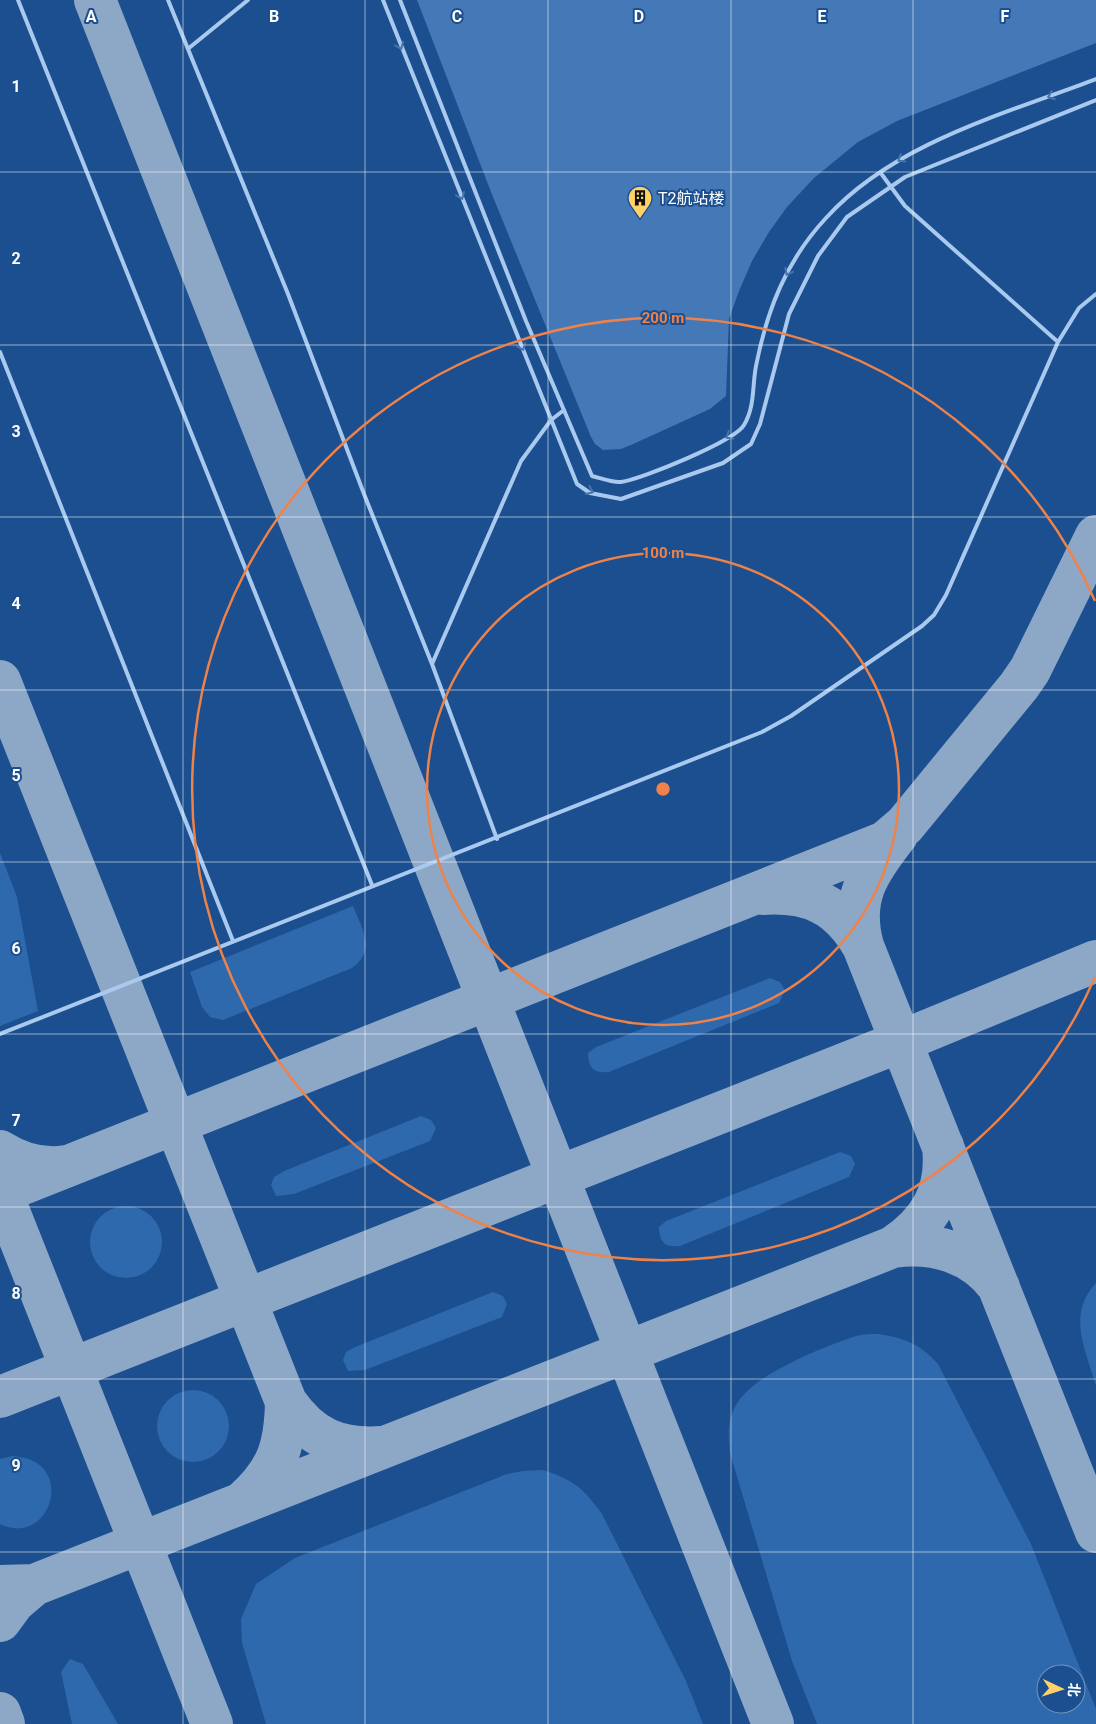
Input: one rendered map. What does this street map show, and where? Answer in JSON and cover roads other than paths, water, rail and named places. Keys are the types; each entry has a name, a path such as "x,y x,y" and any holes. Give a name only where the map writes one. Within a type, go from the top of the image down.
{"lane":[{"path":"18,0 372,885"},
{"path":"168,0 288,294 364,494 432,664 497,839"},
{"path":"189,48 248,0"},
{"path":"383,0 577,484 590,493 621,500 723,463 751,444 760,424 789,314 818,256 847,217 905,177 1096,100"},
{"path":"400,0 526,321 592,476 620,482 702,453 743,427 752,408 755,368 772,302 797,254 826,217 880,172 920,147 1096,79"},
{"path":"880,172 905,206 1058,342"},
{"path":"0,1034 372,885 497,839 762,732 791,716 922,626 934,615 946,595 1058,342 1079,308 1096,294"},
{"path":"0,352 233,941"},
{"path":"432,664 521,461 551,420 564,410"}],"place":[{"name":"T2航站楼","path":"640,219"}]}
